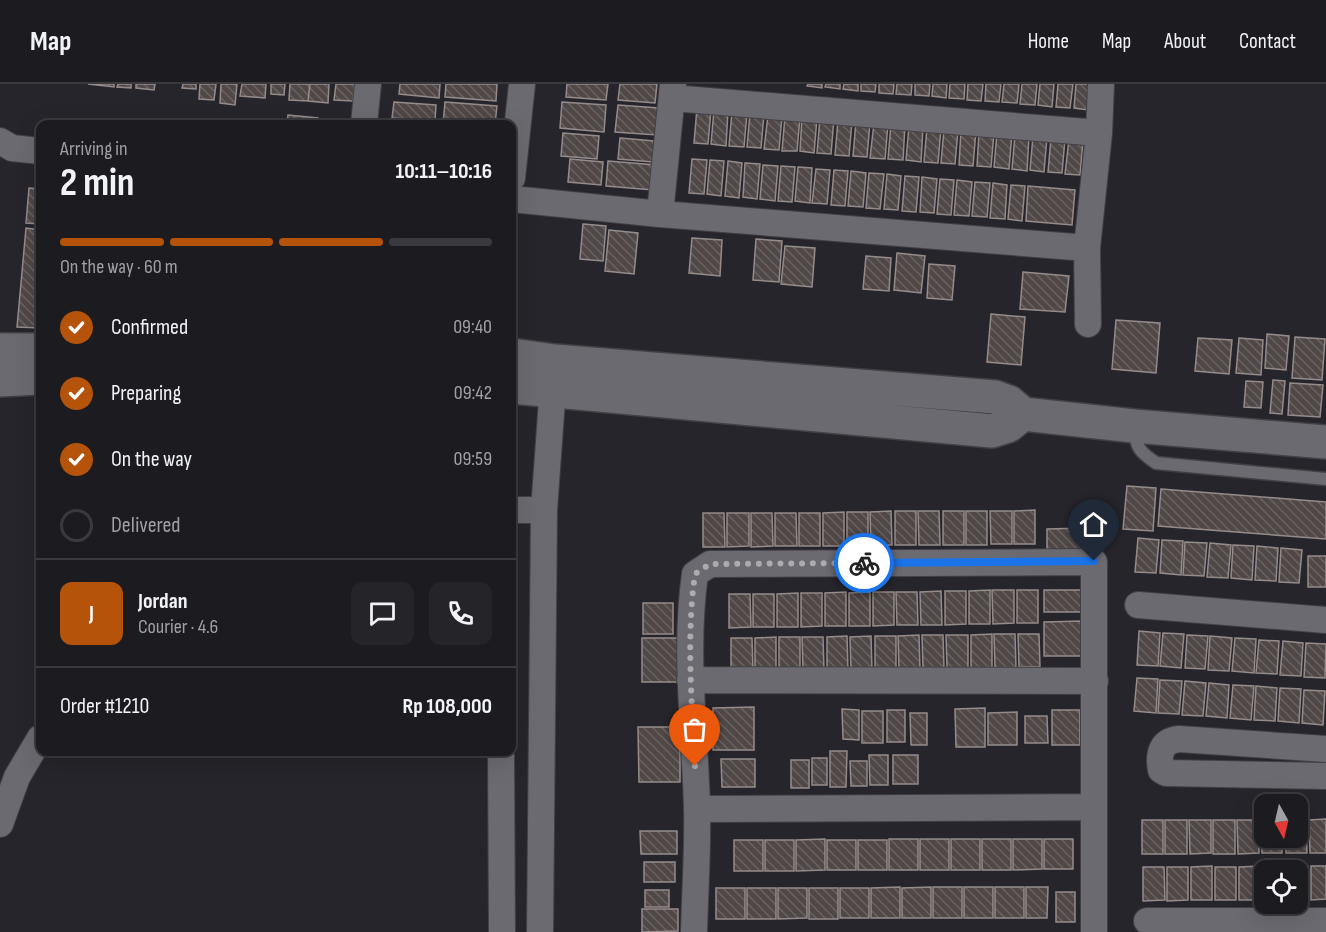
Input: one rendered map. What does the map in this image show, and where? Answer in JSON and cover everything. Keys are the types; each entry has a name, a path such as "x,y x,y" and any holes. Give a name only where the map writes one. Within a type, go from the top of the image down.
{"street":[{"path":"364,120 368,84"},
{"path":"516,140 522,84"},
{"path":"1088,324 1087,248 1099,133 1101,84"},
{"path":"660,214 673,91 1099,133"},
{"path":"0,141 12,148 36,151"},
{"path":"516,199 660,214 1087,248"},
{"path":"0,350 36,350"},
{"path":"516,357 553,376"},
{"path":"540,932 544,510 553,376"},
{"path":"516,386 553,376 995,397 1009,402 1023,414 1326,442"},
{"path":"0,380 36,378"},
{"path":"516,510 544,510"},
{"path":"694,932 697,809 690,680 692,591 695,574 710,564 1094,561 1095,932"},
{"path":"1138,605 1326,620"},
{"path":"690,680 1095,681"},
{"path":"1326,748 1170,740 1162,747 1159,754 1161,770 1166,773 1326,776"},
{"path":"0,824 17,777 36,745"},
{"path":"501,756 502,932"},
{"path":"697,809 1093,807"},
{"path":"1147,921 1326,921"}],"lane":[{"path":"1134,426 1135,441 1142,453 1156,463 1326,479"}],"building":[{"path":"88,84 114,84 114,87"},
{"path":"118,84 131,84 131,88 117,87"},
{"path":"136,84 155,84 154,90 136,88"},
{"path":"183,84 196,84 196,89 182,88"},
{"path":"200,84 216,84 214,100 199,99"},
{"path":"221,84 237,84 235,105 220,103"},
{"path":"242,84 266,84 265,98 240,96"},
{"path":"271,84 285,84 284,95 271,94"},
{"path":"290,84 310,84 308,101 289,100"},
{"path":"310,84 329,84 328,103 308,101"},
{"path":"336,84 355,84 353,101 334,100"},
{"path":"400,84 440,84 439,98 399,94"},
{"path":"446,84 497,84 496,101 445,97"},
{"path":"567,84 608,84 606,100 566,97"},
{"path":"620,84 657,84 655,103 618,100"},
{"path":"808,84 822,84 822,88 807,86"},
{"path":"826,84 840,84 840,89 825,87"},
{"path":"844,84 858,84 858,91 843,89"},
{"path":"861,84 876,84 875,92 861,91"},
{"path":"879,84 894,84 893,94 879,93"},
{"path":"897,84 912,84 911,95 896,94"},
{"path":"915,84 930,84 929,96 915,95"},
{"path":"933,84 947,84 946,98 932,96"},
{"path":"950,84 965,84 964,99 949,98"},
{"path":"968,84 983,84 981,101 967,100"},
{"path":"986,84 1001,84 999,102 985,101"},
{"path":"1004,84 1019,84 1017,103 1002,102"},
{"path":"1022,84 1037,84 1035,105 1020,104"},
{"path":"1040,84 1054,84 1052,107 1038,105"},
{"path":"1058,84 1073,84 1070,108 1056,107"},
{"path":"1076,84 1090,84 1088,110 1074,108"},
{"path":"394,102 436,105 435,120 392,118"},
{"path":"445,102 497,106 495,120 443,120"},
{"path":"562,102 606,105 604,132 560,128"},
{"path":"618,105 659,108 657,135 615,132"},
{"path":"697,108 711,110 708,144 694,143"},
{"path":"714,110 728,111 726,146 711,144"},
{"path":"732,111 747,113 744,147 729,146"},
{"path":"750,113 764,114 761,148 747,147"},
{"path":"288,115 318,118 318,120 287,120"},
{"path":"768,115 782,116 779,150 764,149"},
{"path":"785,116 800,117 797,151 782,151"},
{"path":"802,117 817,118 814,153 800,151"},
{"path":"820,118 834,119 831,154 817,153"},
{"path":"838,120 852,121 849,156 835,155"},
{"path":"856,121 870,122 867,157 853,156"},
{"path":"874,123 888,124 885,159 870,158"},
{"path":"891,124 905,125 903,160 888,159"},
{"path":"909,126 923,127 921,162 906,160"},
{"path":"927,127 941,128 938,163 924,162"},
{"path":"944,129 958,130 955,164 941,163"},
{"path":"961,130 976,131 973,166 959,165"},
{"path":"979,132 994,133 991,167 977,166"},
{"path":"563,133 599,136 597,159 561,156"},
{"path":"997,133 1012,134 1009,169 994,167"},
{"path":"1015,135 1029,136 1027,171 1012,169"},
{"path":"1033,136 1047,137 1044,172 1030,170"},
{"path":"620,138 654,141 653,162 618,159"},
{"path":"1051,138 1065,139 1062,173 1048,172"},
{"path":"1069,139 1083,140 1080,175 1065,174"},
{"path":"570,159 603,162 601,185 568,182"},
{"path":"692,159 707,160 704,194 689,193"},
{"path":"710,160 724,161 721,196 707,194"},
{"path":"608,161 656,165 653,190 606,186"},
{"path":"728,161 742,163 739,198 725,196"},
{"path":"745,163 760,164 757,199 743,197"},
{"path":"763,165 778,166 775,201 760,199"},
{"path":"781,166 795,167 792,202 778,201"},
{"path":"798,167 812,168 810,203 795,201"},
{"path":"816,169 830,170 827,204 812,203"},
{"path":"834,170 848,171 845,206 831,205"},
{"path":"851,171 866,173 863,207 848,206"},
{"path":"869,173 884,174 880,209 866,208"},
{"path":"887,174 901,176 898,210 884,209"},
{"path":"905,176 919,177 916,212 902,211"},
{"path":"922,177 937,179 934,213 920,212"},
{"path":"940,179 954,180 951,215 937,214"},
{"path":"957,180 972,182 969,216 954,215"},
{"path":"975,182 990,183 987,217 972,216"},
{"path":"993,183 1007,185 1005,219 990,218"},
{"path":"1011,185 1025,186 1022,221 1008,219"},
{"path":"1028,186 1075,190 1072,225 1026,221"},
{"path":"29,188 36,189 36,224 26,223"},
{"path":"583,224 606,226 603,261 580,259"},
{"path":"26,228 36,229 36,328 17,327"},
{"path":"609,230 638,233 634,274 605,271"},
{"path":"692,238 722,240 720,276 689,273"},
{"path":"756,239 782,241 779,282 753,280"},
{"path":"785,246 815,248 812,287 781,284"},
{"path":"897,253 925,256 921,293 894,290"},
{"path":"866,256 891,258 889,291 863,289"},
{"path":"929,264 955,266 952,300 927,298"},
{"path":"1023,272 1069,276 1065,312 1020,309"},
{"path":"991,314 1025,317 1021,365 987,362"},
{"path":"1116,320 1160,323 1156,373 1112,369"},
{"path":"1267,334 1289,336 1286,370 1265,368"},
{"path":"1295,337 1325,339 1322,380 1292,378"},
{"path":"1198,338 1232,340 1229,374 1195,371"},
{"path":"1239,338 1263,340 1261,375 1236,373"},
{"path":"1273,380 1285,381 1282,414 1270,413"},
{"path":"1246,381 1263,382 1261,408 1244,407"},
{"path":"1290,383 1323,385 1320,417 1288,415"},
{"path":"1127,486 1156,488 1153,531 1123,529"},
{"path":"1161,489 1326,502 1326,539 1158,526"},
{"path":"1035,510 1035,544 1014,544 1014,511"},
{"path":"891,511 892,545 871,545 870,512"},
{"path":"895,511 916,511 916,545 895,545"},
{"path":"918,511 939,511 940,545 919,545"},
{"path":"943,511 964,511 964,545 943,545"},
{"path":"966,511 987,511 987,545 966,545"},
{"path":"990,511 1012,511 1012,544 991,544"},
{"path":"844,512 844,546 823,546 823,513"},
{"path":"847,512 868,512 868,546 847,546"},
{"path":"703,513 724,513 725,547 703,547"},
{"path":"727,513 749,513 749,546 727,547"},
{"path":"751,513 772,513 773,546 751,547"},
{"path":"775,513 796,513 797,546 775,546"},
{"path":"799,513 820,513 820,546 799,546"},
{"path":"1084,528 1085,555 1047,556 1047,529"},
{"path":"1138,538 1159,540 1156,573 1135,572"},
{"path":"1162,540 1183,541 1181,575 1160,573"},
{"path":"1185,542 1207,543 1204,576 1183,575"},
{"path":"1210,543 1231,545 1228,578 1207,577"},
{"path":"1233,545 1254,546 1252,580 1231,578"},
{"path":"1257,546 1278,548 1276,581 1255,580"},
{"path":"1281,548 1302,550 1299,583 1279,582"},
{"path":"1308,556 1326,556 1326,587 1308,587"},
{"path":"990,590 990,624 969,624 969,591"},
{"path":"992,590 1014,590 1014,623 993,624"},
{"path":"1017,590 1038,590 1038,623 1017,623"},
{"path":"1044,590 1081,590 1081,612 1044,612"},
{"path":"941,591 942,625 921,625 920,592"},
{"path":"945,591 966,591 966,624 945,625"},
{"path":"846,592 846,626 825,626 825,593"},
{"path":"870,592 870,626 849,626 849,593"},
{"path":"873,592 894,592 894,625 873,626"},
{"path":"896,592 917,592 918,625 897,625"},
{"path":"798,593 798,627 777,627 777,594"},
{"path":"801,593 822,593 822,626 801,627"},
{"path":"729,594 750,594 751,627 729,628"},
{"path":"753,594 774,594 774,627 753,627"},
{"path":"643,603 673,603 673,634 643,634"},
{"path":"1083,621 1084,656 1044,656 1044,622"},
{"path":"1139,631 1160,633 1158,666 1137,665"},
{"path":"1163,633 1184,634 1181,668 1160,666"},
{"path":"992,634 992,668 971,668 971,635"},
{"path":"994,634 1015,634 1016,668 995,668"},
{"path":"1018,634 1039,634 1040,667 1019,667"},
{"path":"919,635 920,669 899,669 898,636"},
{"path":"922,635 943,635 944,668 923,669"},
{"path":"946,635 968,635 968,668 947,668"},
{"path":"1187,635 1208,636 1205,669 1185,668"},
{"path":"847,636 848,670 827,670 827,637"},
{"path":"871,636 872,670 851,670 850,637"},
{"path":"875,636 896,636 896,669 875,670"},
{"path":"1210,636 1232,638 1229,671 1208,670"},
{"path":"776,637 776,671 755,671 755,638"},
{"path":"779,637 800,637 800,670 779,671"},
{"path":"802,637 823,637 824,670 803,670"},
{"path":"642,638 678,638 678,682 642,682"},
{"path":"731,638 752,638 753,671 731,672"},
{"path":"1235,638 1256,639 1254,673 1232,671"},
{"path":"1259,640 1279,641 1277,674 1256,673"},
{"path":"1283,641 1303,643 1301,676 1280,675"},
{"path":"1306,643 1326,644 1325,678 1304,677"},
{"path":"1137,678 1158,679 1156,713 1134,711"},
{"path":"1160,680 1182,681 1179,714 1158,713"},
{"path":"1185,681 1206,683 1203,716 1182,715"},
{"path":"1209,683 1229,685 1227,718 1206,716"},
{"path":"1233,685 1254,686 1251,720 1230,718"},
{"path":"1256,686 1277,688 1275,721 1254,720"},
{"path":"1280,688 1301,689 1299,723 1278,721"},
{"path":"1304,690 1325,691 1323,725 1302,723"},
{"path":"754,707 754,750 713,750 713,708"},
{"path":"985,708 985,747 956,747 955,709"},
{"path":"842,709 859,710 859,740 843,739"},
{"path":"887,710 905,710 905,742 887,742"},
{"path":"1052,710 1080,710 1080,745 1052,745"},
{"path":"862,711 883,711 883,743 862,743"},
{"path":"1017,712 1017,745 988,745 988,713"},
{"path":"910,713 927,713 927,745 911,745"},
{"path":"1025,716 1047,716 1048,743 1025,743"},
{"path":"638,727 680,727 680,782 639,782"},
{"path":"830,751 847,751 846,787 830,787"},
{"path":"869,755 888,755 888,785 870,785"},
{"path":"893,755 918,755 918,784 893,784"},
{"path":"812,758 827,758 827,785 812,785"},
{"path":"721,759 755,759 755,787 722,787"},
{"path":"791,760 809,760 809,788 791,788"},
{"path":"850,761 867,761 867,786 851,786"},
{"path":"1326,819 1326,853 1310,853 1309,820"},
{"path":"1142,820 1163,820 1163,854 1142,854"},
{"path":"1165,820 1187,820 1187,854 1165,854"},
{"path":"1189,820 1211,820 1211,853 1190,854"},
{"path":"1213,820 1235,820 1235,854 1213,854"},
{"path":"1237,820 1254,820 1254,848 1259,848 1259,853 1238,854"},
{"path":"640,831 677,831 677,854 641,854"},
{"path":"825,839 825,870 796,871 796,840"},
{"path":"889,839 918,839 918,870 889,870"},
{"path":"920,839 949,839 949,870 920,870"},
{"path":"951,839 980,839 980,870 951,870"},
{"path":"982,839 1011,839 1011,870 982,870"},
{"path":"1013,839 1042,839 1042,869 1013,870"},
{"path":"1044,839 1073,839 1073,869 1044,869"},
{"path":"734,840 763,840 763,871 734,871"},
{"path":"765,840 794,840 794,871 765,871"},
{"path":"827,840 856,840 856,870 827,870"},
{"path":"858,840 887,840 887,870 858,870"},
{"path":"1262,848 1282,848 1282,853 1262,853"},
{"path":"1286,848 1307,848 1307,853 1286,853"},
{"path":"644,862 675,862 675,882 644,882"},
{"path":"1212,866 1212,900 1191,900 1191,867"},
{"path":"1254,866 1254,900 1239,900 1239,867"},
{"path":"1311,866 1326,866 1326,899 1311,900"},
{"path":"1143,867 1164,867 1165,900 1143,901"},
{"path":"1167,867 1188,867 1188,900 1167,901"},
{"path":"1215,867 1236,867 1236,900 1215,900"},
{"path":"900,887 900,918 871,918 871,888"},
{"path":"931,887 931,918 902,918 902,888"},
{"path":"933,887 962,887 962,918 933,918"},
{"path":"964,887 993,887 993,918 964,918"},
{"path":"995,887 1024,887 1024,918 995,918"},
{"path":"1026,887 1048,887 1047,918 1026,918"},
{"path":"716,888 745,888 745,919 716,919"},
{"path":"747,888 776,888 776,919 747,919"},
{"path":"778,888 807,888 807,918 778,919"},
{"path":"809,888 838,888 838,919 809,919"},
{"path":"840,888 869,888 869,918 840,918"},
{"path":"645,890 669,890 669,907 645,907"},
{"path":"1056,892 1075,892 1075,922 1056,922"},
{"path":"642,909 678,909 678,931 642,932"}],"way so far":[{"path":"695,766 690,680 692,591 695,574 710,564 864,563"}],"route":[{"path":"864,563 1094,561"}]}
